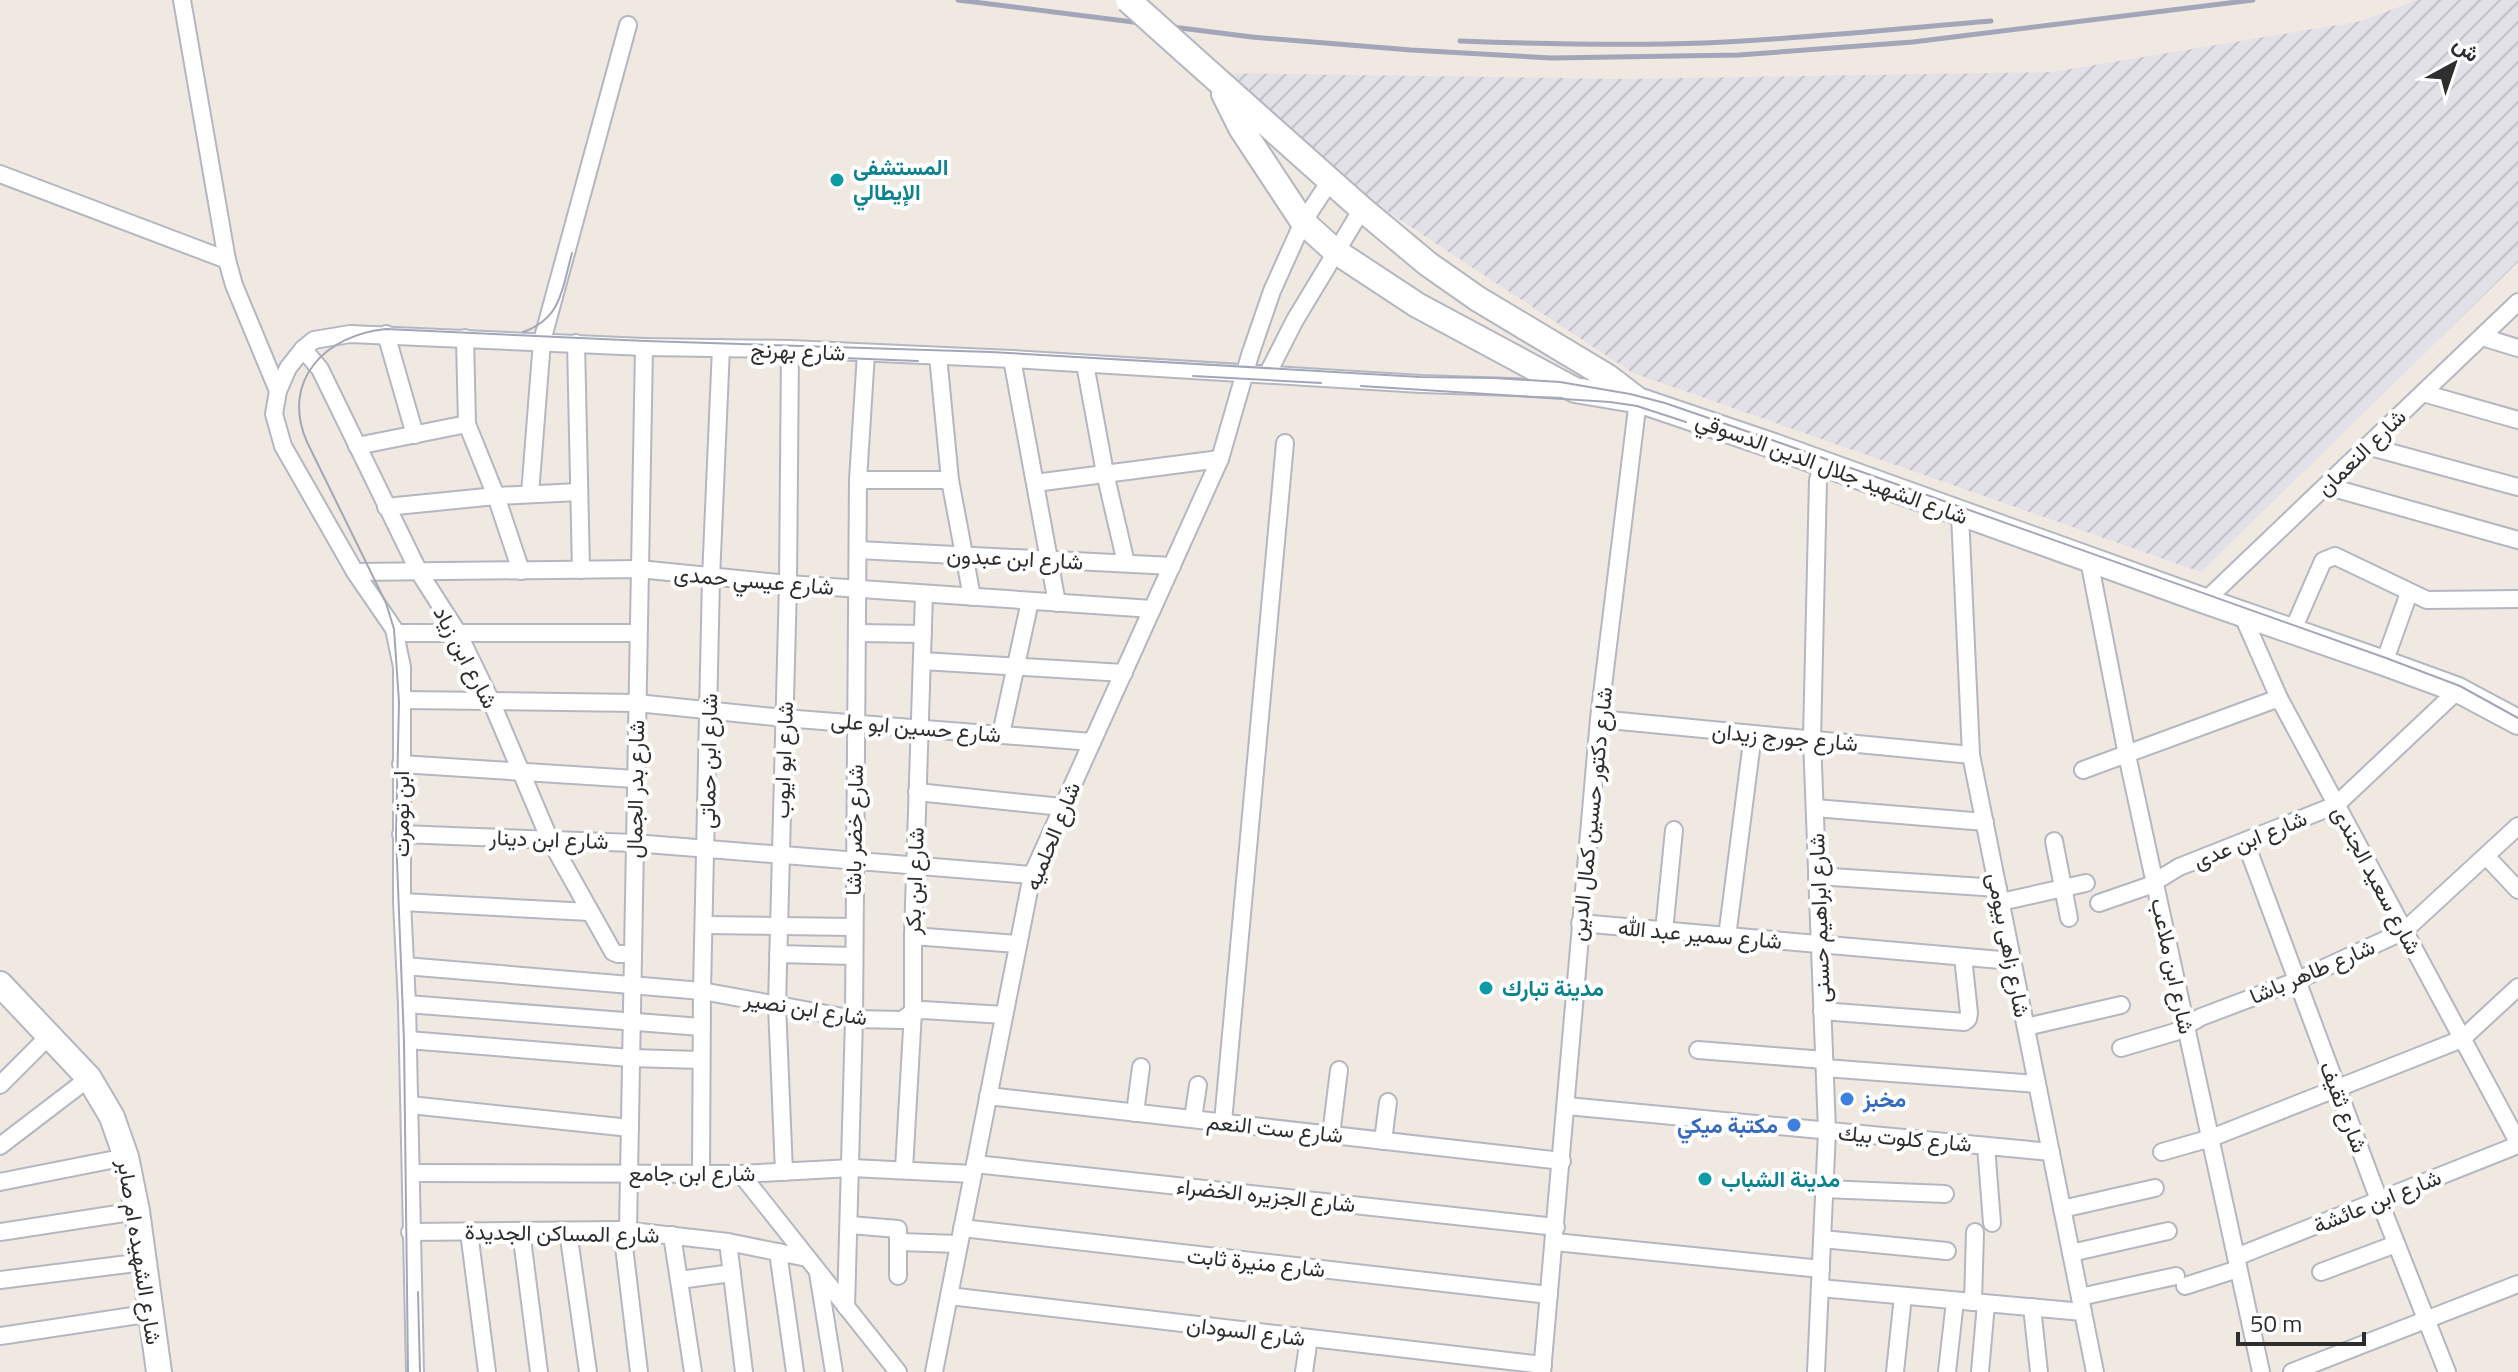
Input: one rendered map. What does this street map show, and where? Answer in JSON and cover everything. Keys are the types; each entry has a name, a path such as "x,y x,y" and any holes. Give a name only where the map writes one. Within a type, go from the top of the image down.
{"main road":[{"name":"شارع الشهيد جلال الدين الدسوقي","path":"1128,0 1219,85 1428,264 1478,299 1608,377 1638,400"},
{"name":"شارع الشهيد جلال الدين الدسوقي","path":"1219,85 1241,128 1303,222 1335,251 1479,341 1575,390 1638,400 1823,464 2458,690 2518,722"},
{"name":"شارع الشهيده ام صابر","path":"4,995 89,1078 112,1117 126,1157 137,1211 152,1313 156,1372"}],"street":[{"path":"182,0 227,260 234,285 278,391"},
{"path":"530,494 542,341 628,25"},
{"path":"0,174 227,260"},
{"name":"شارع الحلميه","path":"934,1372 1032,875 1220,459 1272,291 1303,222 1330,181"},
{"path":"1268,373 1295,320 1362,209"},
{"name":"شارع النعمان","path":"2205,601 2518,302"},
{"name":"شارع بهرنج","path":"303,349 314,340 350,334 386,334 644,347 790,349 1012,359 1421,384 1575,390"},
{"path":"386,334 415,435"},
{"path":"2482,337 2518,348"},
{"path":"465,338 467,424 521,571"},
{"path":"576,343 581,570"},
{"name":"شارع بدر الجمال","path":"639,1372 625,1230 630,1174 631,954 644,347"},
{"name":"شارع ابن حماتى","path":"701,1174 701,1027 711,578 721,348"},
{"name":"ابن تومرت","path":"303,349 288,368 278,391 274,414 283,446 355,572 396,633 402,667 402,902 415,1372"},
{"name":"شارع ابن زياد","path":"303,349 320,369 419,572 458,633 491,701 549,838 589,912 613,952 631,954"},
{"name":"شارع ابو ايوب","path":"784,1172 777,1005 788,584 790,349"},
{"name":"شارع خضر باشا","path":"846,1307 852,1168 858,480 866,353"},
{"path":"938,356 950,480 972,597"},
{"path":"1012,359 1057,603"},
{"path":"1085,364 1105,473 1126,563"},
{"path":"2423,393 2518,420"},
{"name":"شارع دكتور حسين كمال الدين","path":"1542,1368 1599,719 1638,400"},
{"path":"357,446 467,424"},
{"path":"1223,1122 1285,443"},
{"path":"2367,446 2518,487"},
{"path":"1035,483 1220,459"},
{"name":"شارع ابراهيم حسنى","path":"1816,1372 1827,1131 1812,739 1818,480 1823,464"},
{"path":"858,480 950,480"},
{"path":"2326,486 2518,540"},
{"path":"386,507 496,496 579,492"},
{"name":"شارع زاهى بيومى","path":"1960,514 1971,755 2095,1372"},
{"name":"شارع ابن عبدون","path":"858,550 1172,566"},
{"path":"2292,632 2323,561 2335,556 2427,600 2518,599"},
{"name":"شارع ابن ملاعب","path":"2089,560 2127,755 2261,1372"},
{"name":"شارع عيسي حمدى","path":"355,572 639,569 711,578 1152,609"},
{"path":"2384,663 2409,593"},
{"name":"شارع ابن بكر","path":"904,1169 913,1012 924,594"},
{"path":"1001,734 1030,601"},
{"name":"شارع سعيد الجندى","path":"2242,614 2279,698 2518,1144"},
{"path":"396,633 638,633"},
{"path":"858,633 923,634"},
{"path":"922,661 1124,673"},
{"name":"شارع ابن عدى","path":"2099,903 2155,882 2179,867 2336,805 2458,690"},
{"path":"2083,770 2279,698"},
{"name":"شارع حسين ابو على","path":"404,700 637,703 1092,742"},
{"name":"شارع جورج زيدان","path":"1599,719 1971,755"},
{"path":"1727,937 1753,734"},
{"path":"401,764 635,779"},
{"path":"917,792 1062,807"},
{"path":"1815,808 1985,822"},
{"name":"شارع طاهر باشا","path":"2121,1048 2175,1032 2201,1017 2296,981 2404,931 2518,826"},
{"path":"1664,931 1674,830"},
{"name":"شارع ابن دينار","path":"401,834 634,843 1032,875"},
{"path":"2054,841 2069,918"},
{"name":"شارع ثقيف","path":"2245,841 2379,1200 2447,1372"},
{"path":"2486,856 2518,890"},
{"path":"1817,876 1999,895 2086,883"},
{"path":"402,902 589,912"},
{"name":"شارع سمير عبد الله","path":"1580,923 2012,961"},
{"path":"704,925 853,927"},
{"path":"913,936 1017,944"},
{"path":"778,954 853,956"},
{"path":"1822,1011 1964,1022 1969,1013 1963,957"},
{"name":"شارع ابن نصير","path":"405,966 702,991 854,1019 902,1020 913,1012 923,1010 1004,1015"},
{"path":"2162,1152 2211,1138 2462,1039 2518,987"},
{"path":"407,1004 701,1027"},
{"path":"2026,1027 2121,1005"},
{"path":"0,1085 49,1036"},
{"path":"408,1040 630,1058 701,1060"},
{"path":"1698,1050 2037,1084"},
{"path":"1135,1113 1141,1067"},
{"path":"1331,1135 1339,1070"},
{"path":"0,1146 89,1078"},
{"path":"1193,1119 1198,1085"},
{"name":"شارع ست النعم","path":"988,1096 1562,1161"},
{"path":"1383,1141 1388,1102"},
{"path":"410,1105 630,1128"},
{"name":"شارع كلوت بيك","path":"1567,1106 2051,1152"},
{"name":"شارع ابن عائشة","path":"1820,1288 2032,1307 2081,1305 2180,1281 2237,1263 2379,1200 2518,1144"},
{"path":"1986,1146 1992,1223"},
{"path":"0,1182 126,1157"},
{"name":"شارع ابن جامع","path":"411,1173 741,1174 852,1168 974,1169"},
{"name":"شارع الجزيره الخضراء","path":"974,1169 1555,1234 1821,1269"},
{"path":"741,1174 898,1372"},
{"path":"2062,1209 2155,1188"},
{"path":"1824,1189 1945,1194"},
{"path":"0,1232 137,1211"},
{"path":"850,1225 896,1227 900,1231 898,1276"},
{"name":"شارع المساكن الجديدة","path":"410,1232 625,1230 728,1242 778,1252 813,1265"},
{"path":"521,1231 539,1372"},
{"path":"568,1231 588,1372"},
{"path":"2071,1253 2168,1231"},
{"path":"469,1232 487,1372"},
{"path":"1975,1232 1980,1303 1980,1372"},
{"path":"672,1235 693,1372"},
{"name":"شارع منيرة ثابت","path":"899,1242 961,1236 1549,1295"},
{"path":"1822,1239 1947,1251"},
{"path":"728,1242 744,1372"},
{"path":"2321,1272 2396,1244"},
{"path":"778,1252 795,1372"},
{"path":"0,1280 144,1262"},
{"path":"813,1265 834,1372"},
{"path":"679,1280 732,1273"},
{"path":"2292,1372 2518,1284"},
{"name":"شارع السودان","path":"949,1296 1309,1338 1478,1365 1542,1368"},
{"path":"1895,1372 1903,1296"},
{"path":"1947,1372 1955,1301"},
{"path":"2032,1307 2039,1372"},
{"path":"0,1336 152,1313"},
{"path":"1304,1372 1309,1338"}],"shaded area":[{"path":"2417,0 2518,0 2518,262 2201,572 1633,373 1373,202 1217,73 1623,79 2052,72 2362,21"}],"tram line":[{"path":"523,332 546,319 553,310 572,253"},
{"path":"408,1372 404,1041 396,835 399,702 394,629 386,603 307,442 300,420 304,381 314,364 345,340 364,333 386,329 991,352 1560,382 1630,394 1772,440 2386,658 2460,686 2518,718"},
{"path":"818,357 918,361"},
{"path":"1193,376 1321,383"},
{"path":"1361,386 1610,402 1637,406 1686,422"},
{"path":"418,1292 420,1372"}],"railway":[{"path":"958,0 1252,37 1551,58 1739,55 1913,42 2253,0"},
{"path":"1460,41 1704,43 1991,21"}],"place":[{"name":"المستشفى الإيطالي","path":"837,180"},
{"name":"مدينة تبارك","path":"1486,988"},
{"name":"مخبز","path":"1847,1099"},
{"name":"مكتبة ميكي","path":"1794,1125"},
{"name":"مدينة الشباب","path":"1705,1179"}]}
